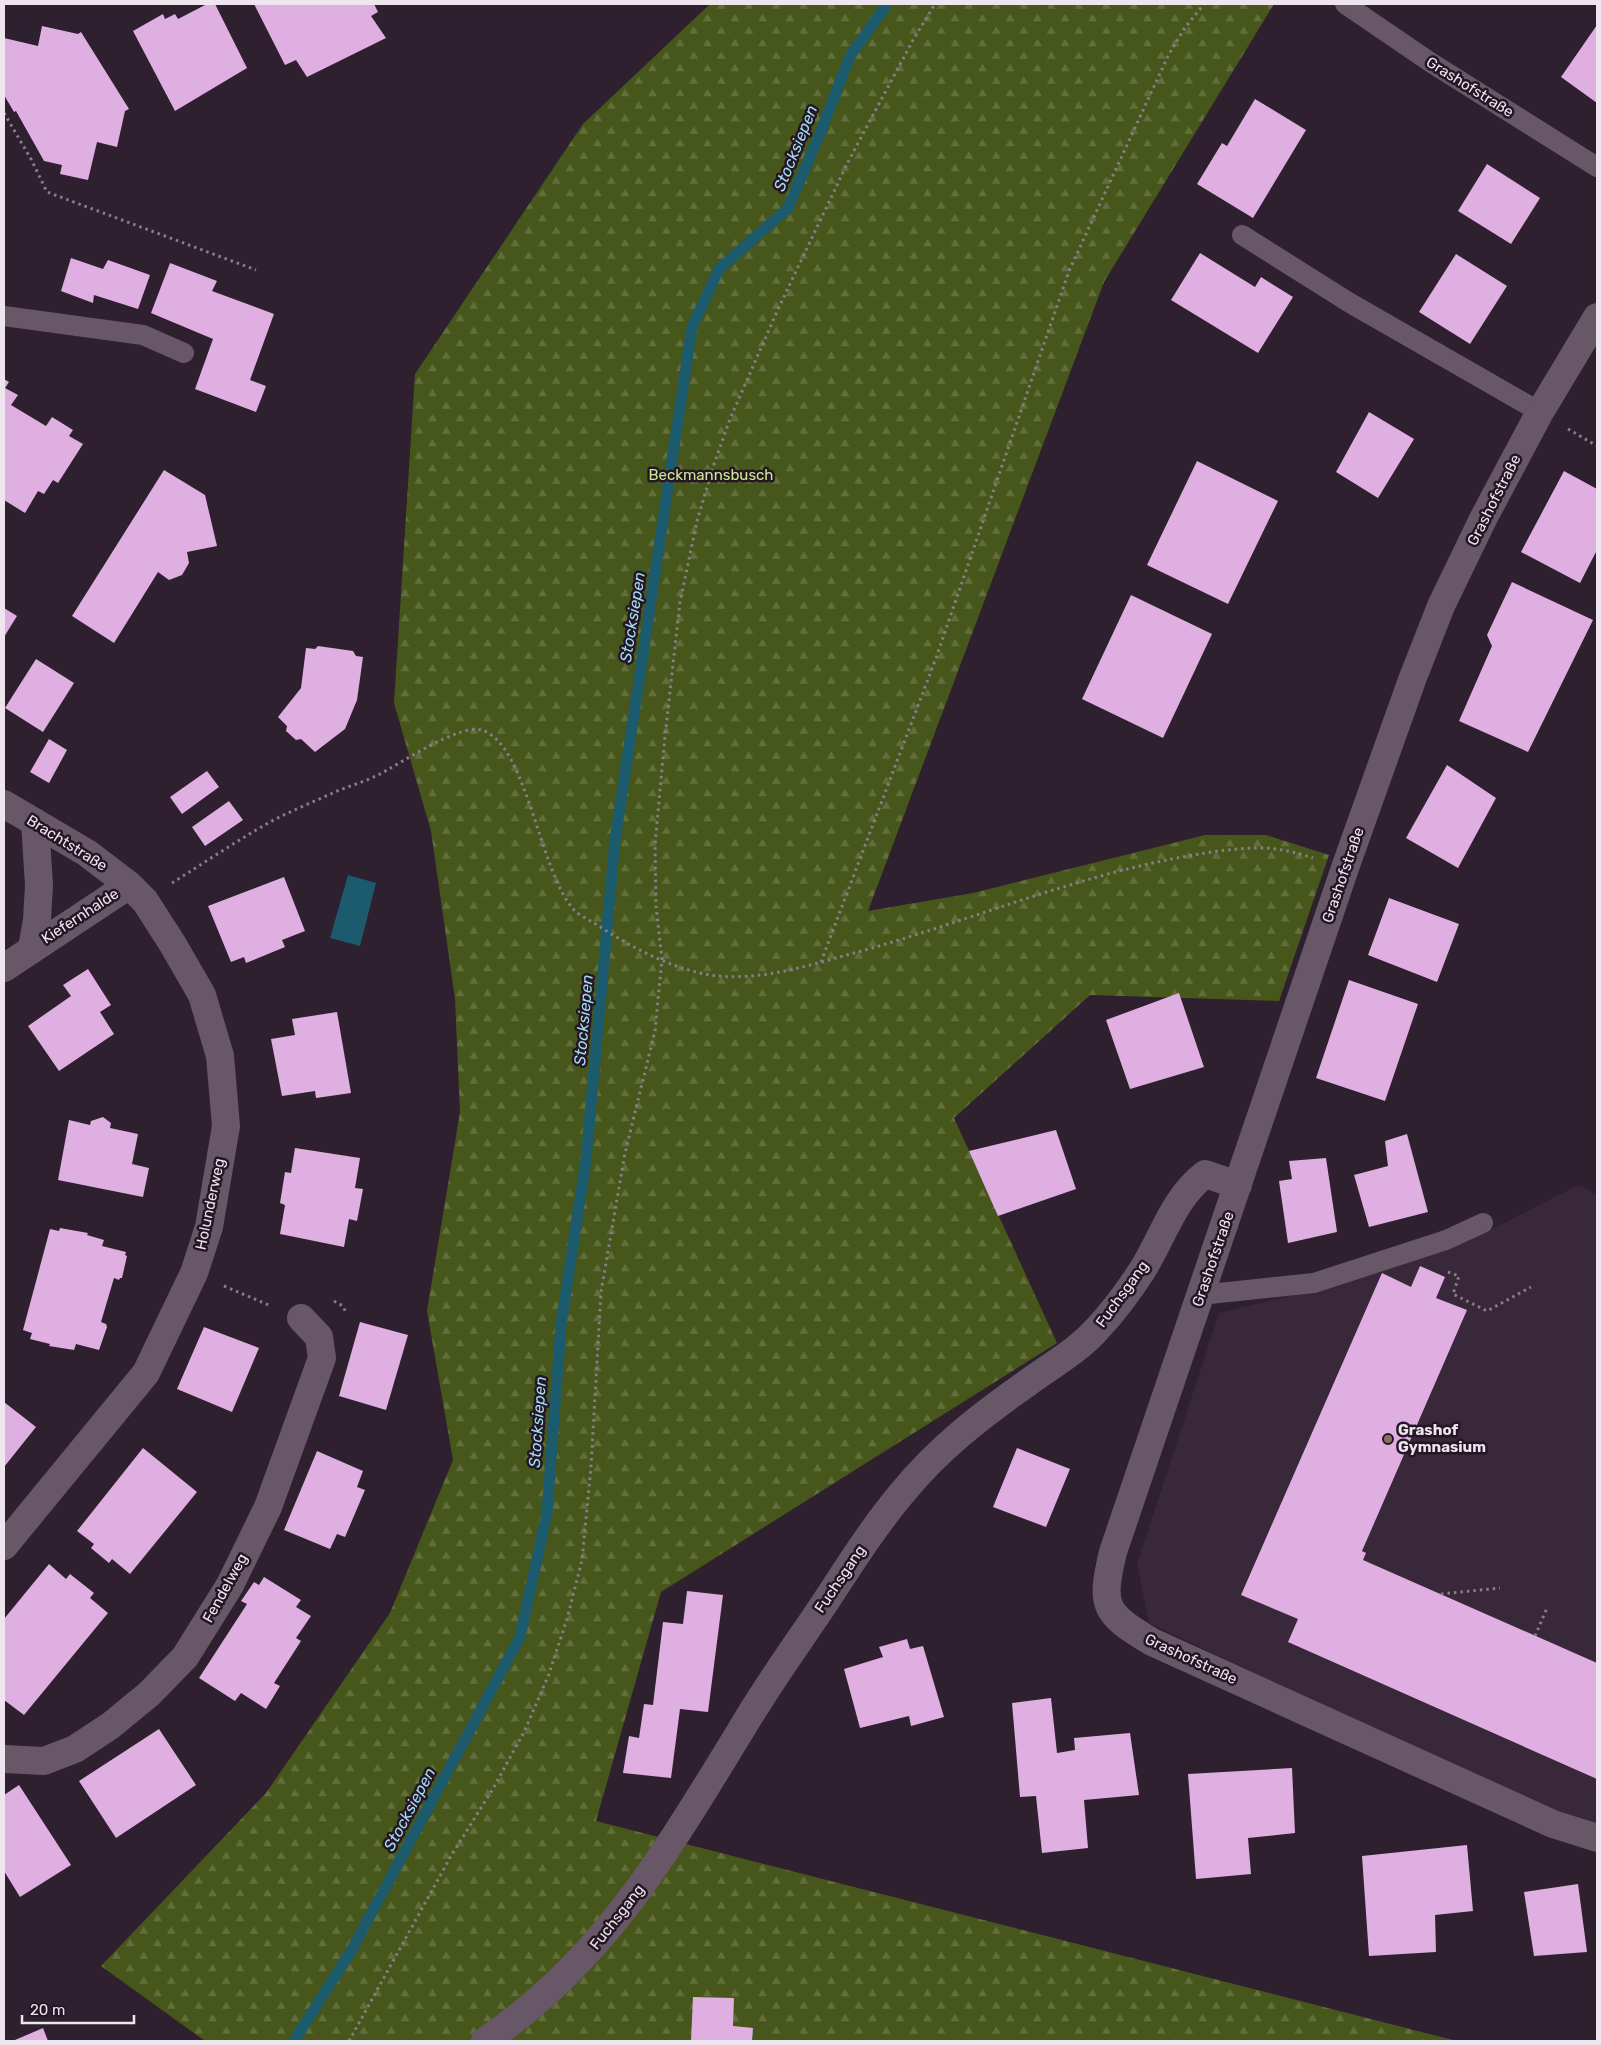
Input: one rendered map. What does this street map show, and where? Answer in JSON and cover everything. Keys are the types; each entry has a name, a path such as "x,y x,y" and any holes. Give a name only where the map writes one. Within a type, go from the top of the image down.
{"street":[{"name":"Grashofstraße","path":"1597,317 1540,412 1483,519 1442,606 1412,680 1344,868 1113,1552 1106,1596 1113,1615 1152,1642 1552,1824 1597,1838"},
{"name":"Brachtstraße","path":"4,804 87,853 137,893"},
{"name":"Kiefernhalde","path":"32,948 39,885 36,822"},
{"name":"Kiefernhalde","path":"4,968 32,948 137,893"},
{"name":"Holunderweg","path":"4,1546 146,1373 194,1273 209,1227 226,1126 220,1056 202,995 172,943 137,893"},
{"name":"Fuchsgang","path":"485,2041 511,2024 556,1986 591,1950 623,1912 656,1866 744,1725 856,1556 907,1487 936,1455 970,1424 1071,1353 1098,1330 1143,1269 1175,1207 1189,1186 1205,1174 1238,1184"},
{"name":"Fendelweg","path":"4,1759 44,1761 75,1749 110,1726 149,1694 185,1657 230,1585 268,1507 322,1358 319,1337 301,1318"}],"lane":[{"name":"Grashofstraße","path":"1345,4 1430,62 1597,166"},
{"path":"1242,236 1350,302 1540,412"},
{"path":"4,316 142,335 184,353"},
{"path":"1200,1295 1314,1283 1446,1240 1483,1223"}],"path":[{"path":"350,2041 451,1856 494,1788 525,1730 548,1674 567,1619 582,1560 591,1467 601,1292 625,1153 655,1031 662,959 656,906 654,845 680,602 697,521 730,419 779,307 848,162 913,40 935,4"},
{"path":"821,962 936,658 1069,271 1168,56 1184,29 1204,4"},
{"path":"4,113 47,192 256,270"},
{"path":"137,893 264,826 336,792 376,776 426,748 469,731 481,730 492,737 505,750 515,766 523,784 542,845 558,884 575,911 624,942 662,959 698,972 718,976 748,976 821,962 896,942 1076,882 1188,856 1257,848 1288,850 1344,868"},
{"path":"1449,1272 1459,1276 1452,1294 1487,1311 1531,1287"},
{"path":"194,1273 301,1318"},
{"path":"1441,1594 1500,1588"},
{"path":"1535,1636 1547,1608"}],"shaded area":[{"name":"Grashof Gymnasium","path":"1579,1185 1597,1195 1597,1834 1149,1623 1137,1564 1219,1313 1314,1290 1449,1246 1496,1227"}],"green space":[{"name":"Beckmannsbusch","path":"710,4 1274,4 1104,282 868,911 973,893 1205,835 1266,835 1329,855 1279,1001 1090,995 954,1118 1057,1343 661,1592 596,1821 1457,2041 205,2041 101,1966 266,1793 390,1613 453,1460 427,1311 460,1112 455,999 431,831 394,703 415,374 583,124"}],"water":[{"path":"348,875 376,883 360,946 330,938"}],"building":[{"path":"207,4 215,4 247,68 175,111 133,31 163,14 165,19 175,14 178,19"},
{"path":"254,4 374,4 378,12 371,16 386,38 307,77 296,60 285,65"},
{"path":"1597,25 1597,103 1561,77"},
{"path":"42,26 78,34 81,32 129,109 125,111 117,147 97,142 88,180 60,174 62,165 44,161 16,111 14,112 4,95 4,38 38,46"},
{"path":"1255,99 1306,130 1253,218 1197,184 1222,143 1227,146"},
{"path":"1487,164 1540,198 1511,244 1458,211"},
{"path":"1200,253 1255,287 1261,277 1293,297 1258,353 1171,300"},
{"path":"1456,254 1507,286 1470,344 1419,312"},
{"path":"71,258 103,269 108,260 150,275 138,309 94,295 93,303 61,291"},
{"path":"170,263 217,281 212,291 274,314 250,380 266,386 256,412 195,389 213,339 151,313"},
{"path":"4,379 9,382 5,388 18,395 11,405 46,426 52,417 73,430 69,436 83,444 58,483 53,480 44,494 38,491 25,513 4,500"},
{"path":"1369,412 1414,439 1378,498 1336,472"},
{"path":"1197,461 1278,501 1228,604 1147,565"},
{"path":"164,470 205,495 217,546 187,552 189,563 182,575 169,580 158,572 114,643 72,616"},
{"path":"1564,471 1597,489 1597,550 1580,583 1521,552"},
{"path":"1512,582 1593,620 1528,752 1459,721 1492,646 1487,635"},
{"path":"1131,595 1212,634 1163,738 1082,699"},
{"path":"4,608 17,616 4,637"},
{"path":"318,646 353,651 356,656 363,657 357,700 345,729 315,752 301,739 296,740 286,731 287,726 278,717 301,688 306,648 315,649"},
{"path":"36,659 74,683 43,732 5,708"},
{"path":"49,739 67,750 49,783 30,772"},
{"path":"1447,765 1496,798 1458,868 1406,838"},
{"path":"207,771 219,787 182,814 170,797"},
{"path":"229,801 243,820 205,846 192,827"},
{"path":"284,877 305,931 282,940 285,947 246,963 244,957 231,962 208,906"},
{"path":"1389,898 1459,924 1437,982 1368,955"},
{"path":"88,969 111,1005 100,1012 114,1034 59,1071 28,1026 71,996 63,985"},
{"path":"1349,980 1418,1004 1385,1101 1316,1078"},
{"path":"1179,993 1204,1067 1130,1089 1106,1020"},
{"path":"337,1012 351,1093 316,1098 315,1091 282,1096 271,1039 295,1035 292,1019"},
{"path":"103,1117 111,1123 110,1128 138,1134 132,1164 149,1168 143,1197 58,1180 69,1120 90,1125 91,1121"},
{"path":"1056,1130 1076,1189 998,1216 969,1151"},
{"path":"1407,1134 1428,1212 1369,1227 1354,1175 1388,1166 1385,1141"},
{"path":"295,1148 360,1158 355,1188 363,1189 357,1221 349,1219 344,1247 280,1234 285,1205 280,1203 285,1172 291,1173"},
{"path":"1326,1158 1337,1232 1288,1243 1279,1181 1292,1179 1289,1161"},
{"path":"60,1228 88,1233 87,1235 104,1240 102,1246 126,1252 125,1255 127,1256 122,1278 119,1280 114,1278 101,1322 106,1324 107,1327 99,1350 76,1344 74,1350 49,1346 50,1344 30,1339 32,1333 23,1330 50,1229 59,1231"},
{"path":"1420,1266 1445,1277 1436,1298 1467,1310 1362,1551 1366,1553 1363,1560 1597,1663 1597,1779 1288,1642 1298,1619 1241,1595 1382,1273 1411,1287"},
{"path":"360,1322 408,1335 386,1410 339,1396"},
{"path":"204,1327 259,1348 232,1412 177,1389"},
{"path":"4,1402 36,1427 4,1467"},
{"path":"143,1448 197,1492 130,1574 112,1559 109,1563 91,1548 94,1544 77,1531"},
{"path":"1017,1448 1070,1469 1046,1527 993,1507"},
{"path":"317,1451 363,1471 357,1487 365,1490 345,1537 337,1534 330,1549 284,1530"},
{"path":"49,1564 66,1579 70,1574 94,1593 90,1598 108,1613 24,1715 4,1700 4,1619"},
{"path":"264,1577 301,1600 296,1607 311,1616 296,1638 301,1641 274,1683 280,1686 266,1709 241,1693 235,1701 199,1678 247,1604 241,1601 254,1582 259,1585"},
{"path":"687,1591 723,1595 708,1712 680,1709 671,1778 623,1773 629,1736 639,1738 644,1704 653,1705 663,1622 683,1624"},
{"path":"907,1639 910,1649 923,1646 944,1717 911,1726 909,1716 860,1728 844,1669 883,1657 879,1647"},
{"path":"1051,1698 1057,1753 1075,1750 1074,1738 1130,1733 1139,1795 1084,1800 1088,1848 1042,1853 1036,1796 1020,1797 1012,1703"},
{"path":"159,1729 196,1785 116,1838 79,1781"},
{"path":"1292,1768 1295,1833 1248,1838 1251,1874 1196,1879 1188,1774"},
{"path":"19,1785 71,1865 20,1897 4,1871 4,1795"},
{"path":"1467,1845 1473,1911 1435,1915 1436,1952 1369,1956 1362,1856"},
{"path":"1578,1884 1587,1952 1534,1956 1524,1892"},
{"path":"693,1997 734,1998 733,2026 753,2028 752,2041 691,2041"},
{"path":"43,2028 48,2041 15,2040"}],"waterway":[{"name":"Stocksiepen","path":"294,2041 351,1951 520,1637 547,1513 561,1324 586,1160 615,840 692,327 719,269 788,208 819,136 850,56 887,4"}],"place":[{"name":"Grashof Gymnasium","path":"1388,1439"}]}
